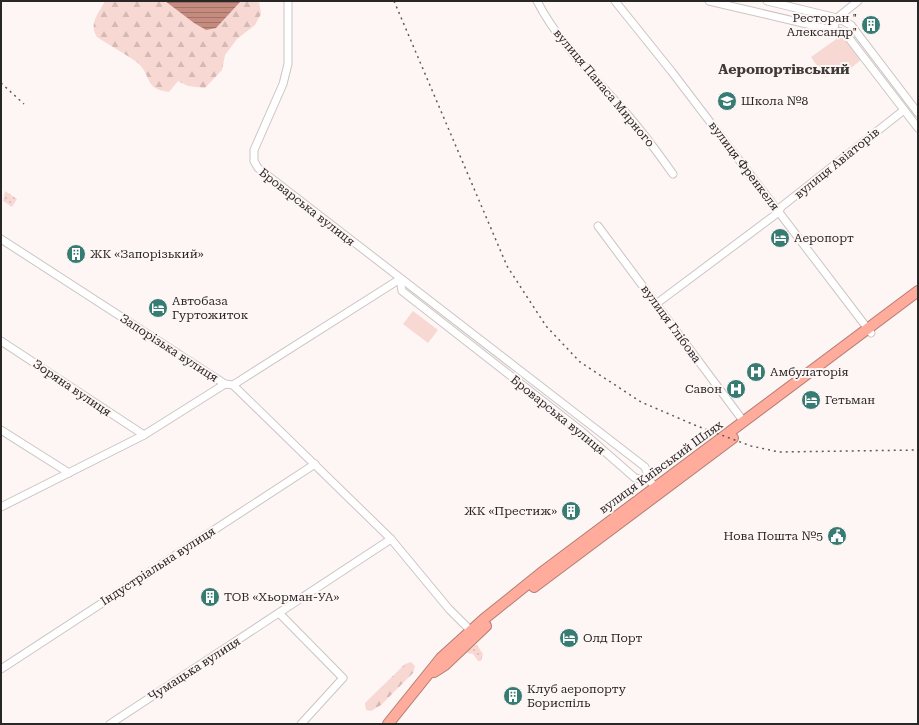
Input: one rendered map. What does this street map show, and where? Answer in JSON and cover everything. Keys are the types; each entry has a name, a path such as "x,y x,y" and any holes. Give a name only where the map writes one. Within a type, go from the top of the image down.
{"highway":[{"name":"вулиця Київський Шлях","path":"655,487 869,331 918,291"},
{"name":"вулиця Київський Шлях","path":"388,724 429,676 442,658 473,634 544,570 744,422 918,297"}],"street":[{"name":"Броварська вулиця","path":"288,1 288,64 283,84 254,150 254,161 258,168 645,467 655,487"},
{"name":"вулиця Панаса Мирного","path":"537,1 569,48 594,79 626,113 673,174"},
{"name":"вулиця Френкеля","path":"615,1 672,72 869,331"},
{"path":"709,1 845,33 918,128"},
{"path":"767,1 837,18 851,26 917,109"},
{"path":"833,30 837,18 858,1"},
{"name":"вулиця Авіаторів","path":"656,304 779,212 781,207 906,112 917,109"},
{"name":"вулиця Глібова","path":"598,226 744,422"},
{"name":"Запорізька вулиця","path":"1,239 229,384 400,279"},
{"name":"Броварська вулиця","path":"400,279 402,291 580,430 635,478 655,487"},
{"name":"Зоряна вулиця","path":"1,341 144,435"},
{"path":"1,507 144,435 229,384 315,464 391,539 449,609 473,634"},
{"path":"1,430 69,473"},
{"name":"Індустріальна вулиця","path":"1,669 315,464"},
{"name":"Чумацька вулиця","path":"110,724 391,539"},
{"path":"279,613 343,678 301,724"}],"green space":[{"path":"105,1 165,1 194,23 206,30 241,1 259,1 261,14 255,25 237,39 225,55 222,70 205,88 188,86 178,81 169,92 161,91 152,86 139,64 97,37 94,23 97,14"},
{"path":"842,35 862,59 850,69 832,71 825,77 811,57"},
{"path":"5,191 17,199 12,207 3,201"},
{"path":"413,311 438,330 428,343 403,324"},
{"path":"473,644 477,645 483,654 481,661 478,661 473,654 464,652"},
{"path":"411,662 415,666 413,673 381,705 371,711 366,710 365,703 405,664"}],"shaded area":[{"path":"165,1 241,1 216,28 206,30 194,23"}],"railway":[{"path":"394,1 507,266 546,326 580,362 641,402 697,426 751,446 779,452 918,450"},
{"path":"1,83 24,104"}],"place":[{"name":"Ресторан \" Александр\"","path":"871,25"},
{"name":"Школа №8","path":"727,101"},
{"name":"Аеропорт","path":"780,238"},
{"name":"ЖК «Запорізький»","path":"76,254"},
{"name":"Автобаза Гуртожиток","path":"158,308"},
{"name":"Амбулаторія","path":"756,372"},
{"name":"Савон","path":"736,389"},
{"name":"Гетьман","path":"811,400"},
{"name":"ЖК «Престиж»","path":"571,511"},
{"name":"Нова Пошта №5","path":"837,536"},
{"name":"ТОВ «Хьорман-УА»","path":"210,597"},
{"name":"Олд Порт","path":"569,638"},
{"name":"Клуб аеропорту Бориспіль","path":"513,696"}],"district":[{"name":"Аеропортівський","path":"784,69"}]}
